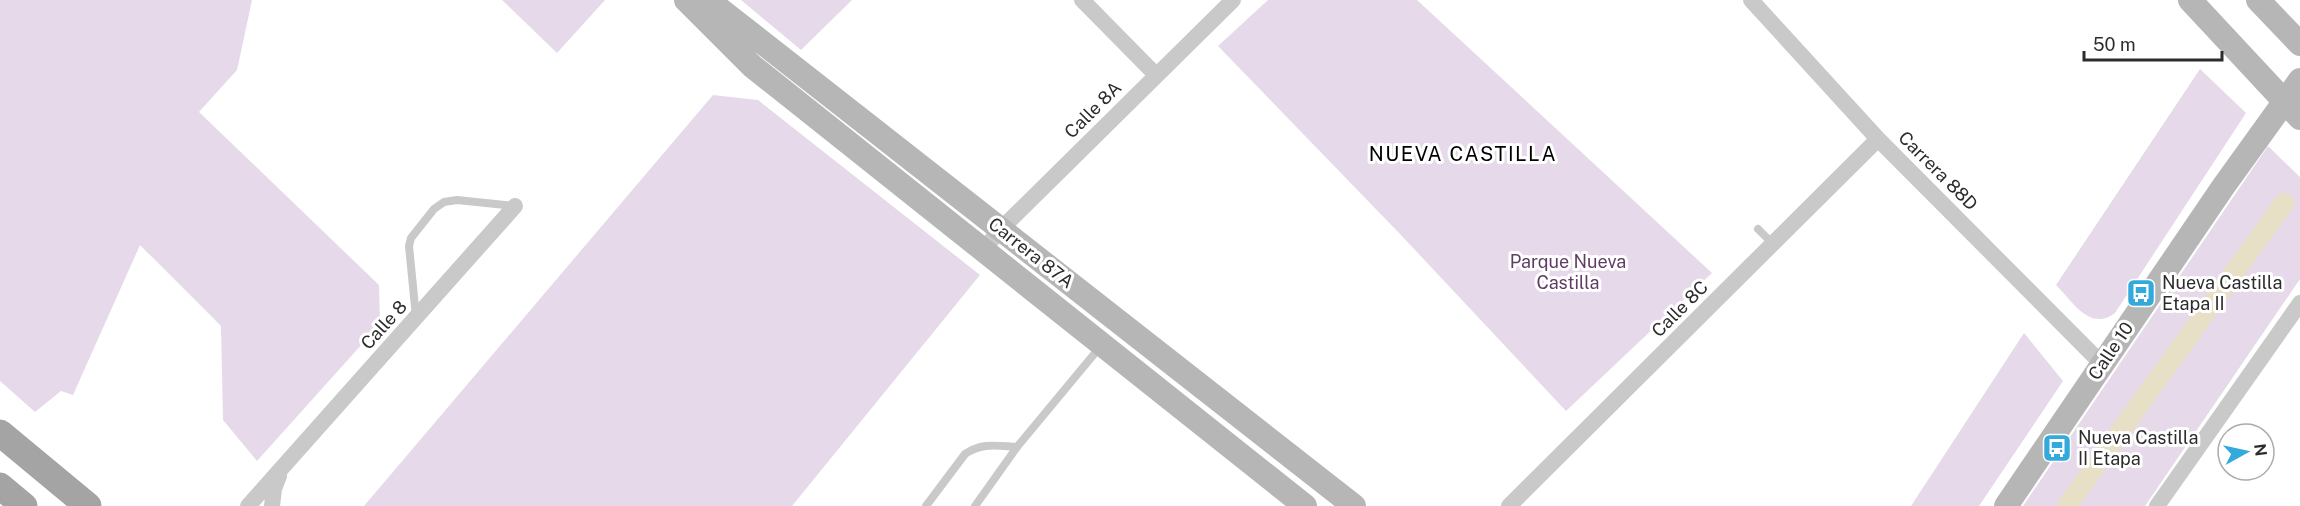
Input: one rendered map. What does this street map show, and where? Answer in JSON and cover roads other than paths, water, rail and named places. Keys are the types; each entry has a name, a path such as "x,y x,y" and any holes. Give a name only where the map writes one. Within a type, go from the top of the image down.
{"main road":[{"path":"0,433 88,506"},
{"path":"0,486 24,506"}],"street":[{"name":"Carrera 87A","path":"686,0 752,66 1305,506"},
{"name":"Carrera 87A","path":"708,0 1354,506"},
{"path":"1082,0 1156,75"},
{"name":"Calle 8A","path":"983,250 1001,229 1233,0"},
{"name":"Carrera 88D","path":"1751,0 1878,139 2102,364"},
{"path":"2190,0 2292,110"},
{"path":"2258,0 2300,44"},
{"name":"Calle 10","path":"2006,506 2217,196 2292,110 2300,80"},
{"name":"Calle 8C","path":"1509,506 1878,139"},
{"name":"Calle 8","path":"248,506 515,206"},
{"path":"2157,506 2300,303"},
{"name":"Calle 8","path":"272,506 274,489 281,469"}],"lane":[{"path":"416,318 411,238 434,209 444,202 457,200 515,206"},
{"path":"1758,229 1773,244"},
{"path":"975,506 1017,447 1102,344"},
{"path":"926,506 965,454 973,448 984,445 1017,447"}],"waterway":[{"path":"2067,506 2284,203"}],"place":[{"name":"Nueva Castilla Etapa II","path":"2141,293"},
{"name":"Nueva Castilla II Etapa","path":"2057,448"}],"district":[{"name":"NUEVA CASTILLA","path":"1463,154"}],"park label":[{"name":"Parque Nueva Castilla","path":"1568,272"}]}
